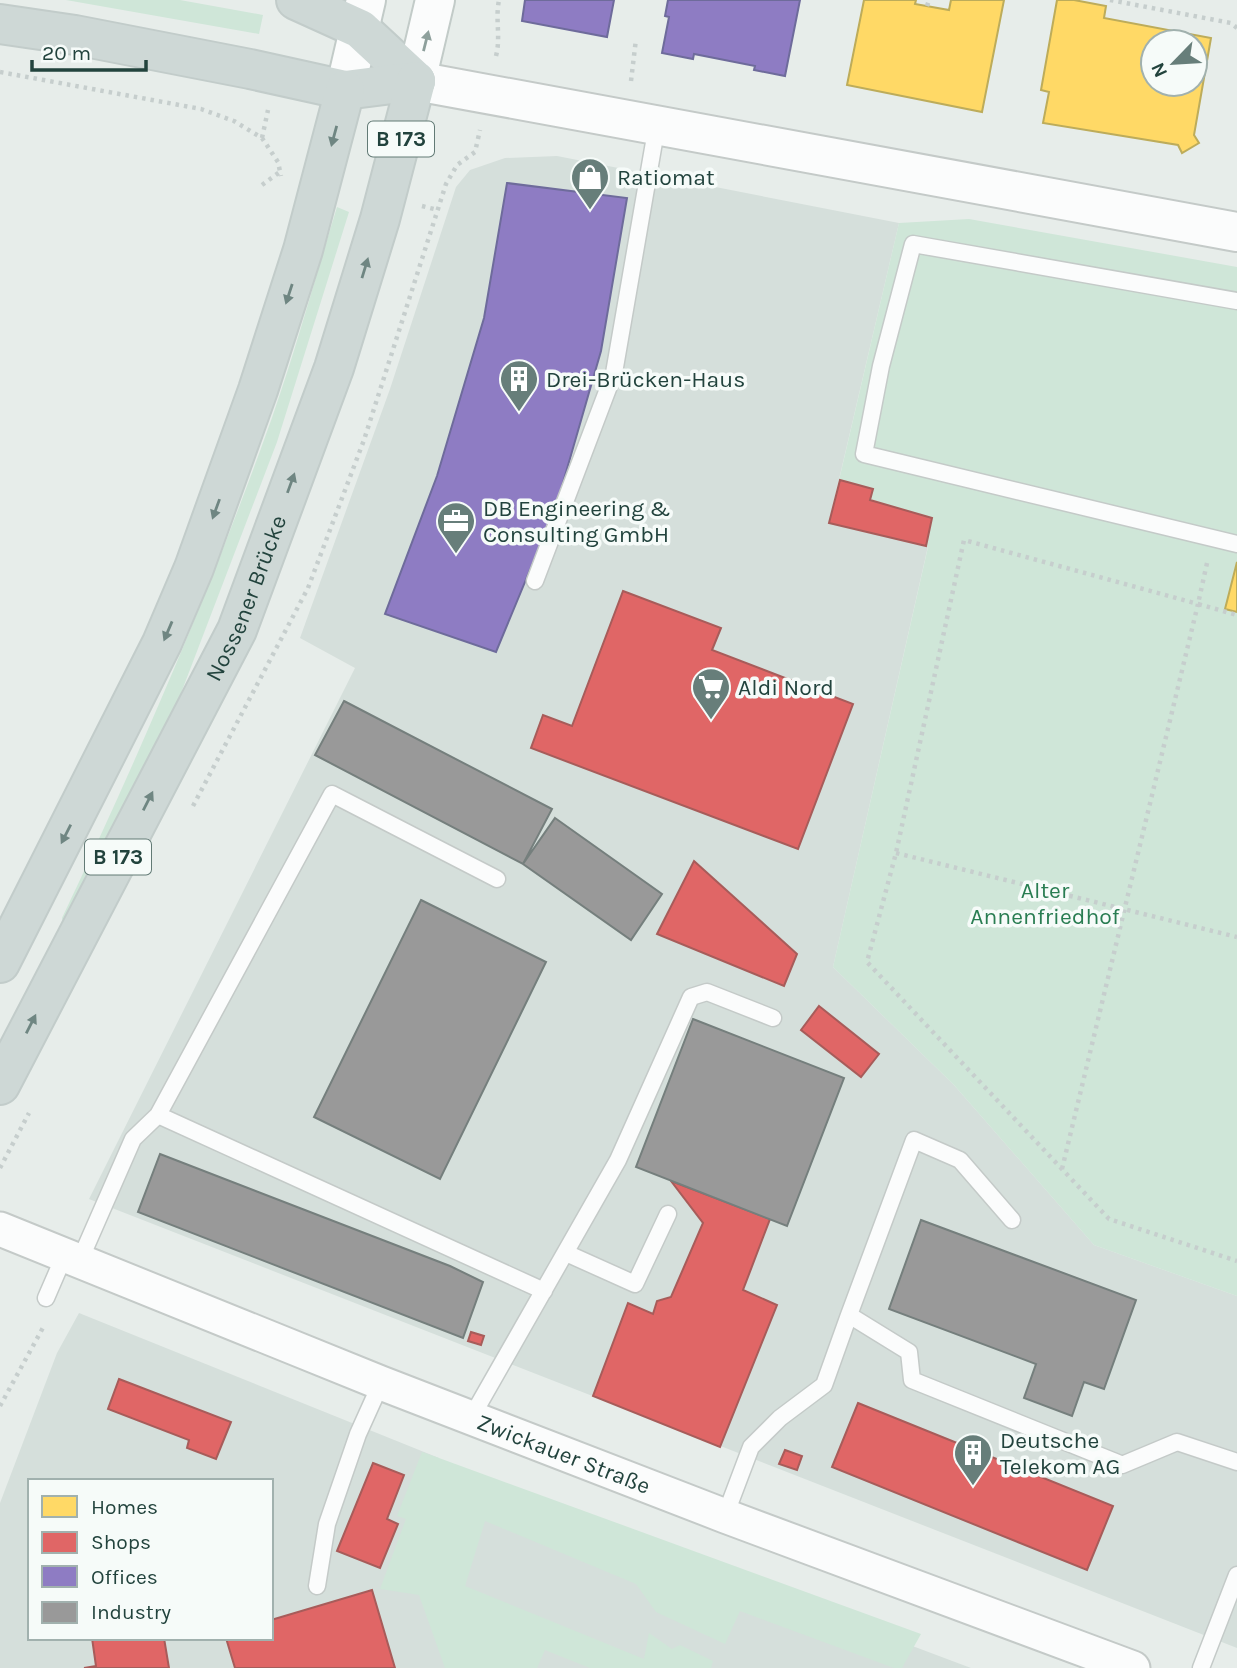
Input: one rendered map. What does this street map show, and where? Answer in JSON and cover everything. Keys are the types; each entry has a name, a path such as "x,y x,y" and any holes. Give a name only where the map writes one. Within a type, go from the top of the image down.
{"main road":[{"path":"296,0 363,15 416,81"},
{"path":"0,24 102,40 345,90 416,81"},
{"name":"Nossener Brücke","path":"0,1085 237,630 334,368 380,219 416,81"},
{"name":"B 173","path":"0,963 162,643 194,568 258,390 299,263 345,90"}],"street":[{"path":"435,0 416,81 1237,232"},
{"path":"345,90 363,15"},
{"name":"Zwickauer Straße","path":"0,1228 471,1418 1133,1668"}],"lane":[{"path":"535,581 614,373 657,125"},
{"path":"1237,301 913,244 881,366 864,454 1237,544"},
{"path":"46,1298 73,1257 133,1139 158,1115 332,794 497,879"},
{"path":"471,1418 618,1160 691,997 707,992 773,1018"},
{"path":"158,1115 544,1291"},
{"path":"725,1516 751,1447 780,1418 824,1385 914,1140 960,1160 1012,1220"},
{"path":"566,1253 635,1284 668,1214"},
{"path":"849,1314 909,1352 912,1380 1122,1465 1177,1442 1237,1462"},
{"path":"317,1586 327,1524 358,1434 382,1383"},
{"path":"1201,1668 1237,1575"}],"path":[{"path":"499,0 496,27 500,39"},
{"path":"1110,0 1231,23 1237,27"},
{"path":"634,56 636,39"},
{"path":"0,72 201,109 234,121 262,138"},
{"path":"297,614 364,440 446,184 457,165 475,152"},
{"path":"262,186 280,171"},
{"path":"1062,1169 1213,539"},
{"path":"1237,615 964,540 896,853 867,962 1109,1219 1237,1261"},
{"path":"896,853 1237,937"},
{"path":"0,1406 47,1321"}],"shaded area":[{"path":"557,156 899,223 829,522 928,546 833,967 954,1085 1094,1245 1237,1296 1237,1648 89,1199 355,668 300,638 390,389 456,187 470,170 505,158"},
{"path":"79,1313 439,1458 436,1467 971,1668 0,1668 0,1503 57,1353"}],"green space":[{"path":"66,0 180,0 263,15 259,34"},
{"path":"337,207 349,212 277,442 160,748 63,923 62,918 169,682 218,562 284,382"},
{"name":"Alter Annenfriedhof","path":"969,219 1237,267 1237,1296 1094,1245 954,1085 833,967 928,547 829,523 899,223"},
{"path":"422,1452 921,1634 902,1668 894,1668 740,1611 725,1644 656,1612 636,1584 485,1521 465,1586 644,1659 649,1633 672,1649 680,1645 713,1661 711,1668 590,1668 545,1650 537,1668 445,1668 419,1595 380,1589 406,1519 397,1516"}],"building: Homes":[{"path":"864,0 916,0 915,4 949,10 951,0 1004,0 982,112 847,85"},
{"path":"1057,0 1106,6 1104,18 1158,28 1139,28 1139,98 1200,98 1194,135 1199,143 1182,153 1178,145 1043,123 1049,92 1041,90"},
{"path":"1237,562 1237,612 1225,609"}],"building: Shops":[{"path":"840,480 873,489 870,500 932,518 926,546 829,523"},
{"name":"Aldi Nord","path":"623,591 721,628 712,650 853,704 798,849 531,748 543,715 572,726"},
{"path":"694,861 797,954 784,986 657,934"},
{"path":"819,1006 879,1054 861,1077 801,1030"},
{"path":"671,1181 770,1219 743,1290 777,1305 720,1447 593,1396 628,1303 653,1314 657,1301 671,1297 703,1223"},
{"path":"471,1332 484,1336 481,1345 468,1341"},
{"path":"119,1379 231,1422 216,1459 187,1448 189,1440 108,1409"},
{"name":"Deutsche Telekom AG","path":"858,1403 1113,1506 1087,1570 832,1467"},
{"path":"785,1450 802,1456 797,1470 779,1464"},
{"path":"373,1463 404,1475 387,1519 398,1524 380,1568 337,1551"},
{"path":"372,1590 395,1668 235,1668 227,1640 273,1640 273,1619"},
{"path":"92,1640 164,1640 169,1668 84,1668 96,1666"}],"building: Offices":[{"path":"525,0 614,0 607,37 522,21"},
{"path":"668,0 800,0 785,76 754,70 755,66 694,54 693,59 662,53 669,17 665,16"},
{"name":"Drei-Brücken-Haus","path":"507,183 627,198 601,351 556,507 496,652 385,614 437,476 484,318"}],"building: Industry":[{"path":"344,701 552,809 523,864 315,755"},
{"path":"555,818 662,894 631,940 523,864"},
{"path":"421,900 546,962 440,1179 314,1117"},
{"path":"693,1019 844,1078 787,1226 636,1167"},
{"path":"160,1154 450,1266 483,1282 463,1338 138,1212"},
{"path":"921,1220 1136,1300 1104,1389 1084,1382 1072,1416 1024,1398 1036,1364 889,1309"}],"place":[{"name":"Ratiomat","path":"590,211"},
{"name":"Drei-Brücken-Haus","path":"519,413"},
{"name":"DB Engineering & Consulting GmbH","path":"456,555"},
{"name":"Aldi Nord","path":"711,721"},
{"name":"Deutsche Telekom AG","path":"973,1487"}]}
